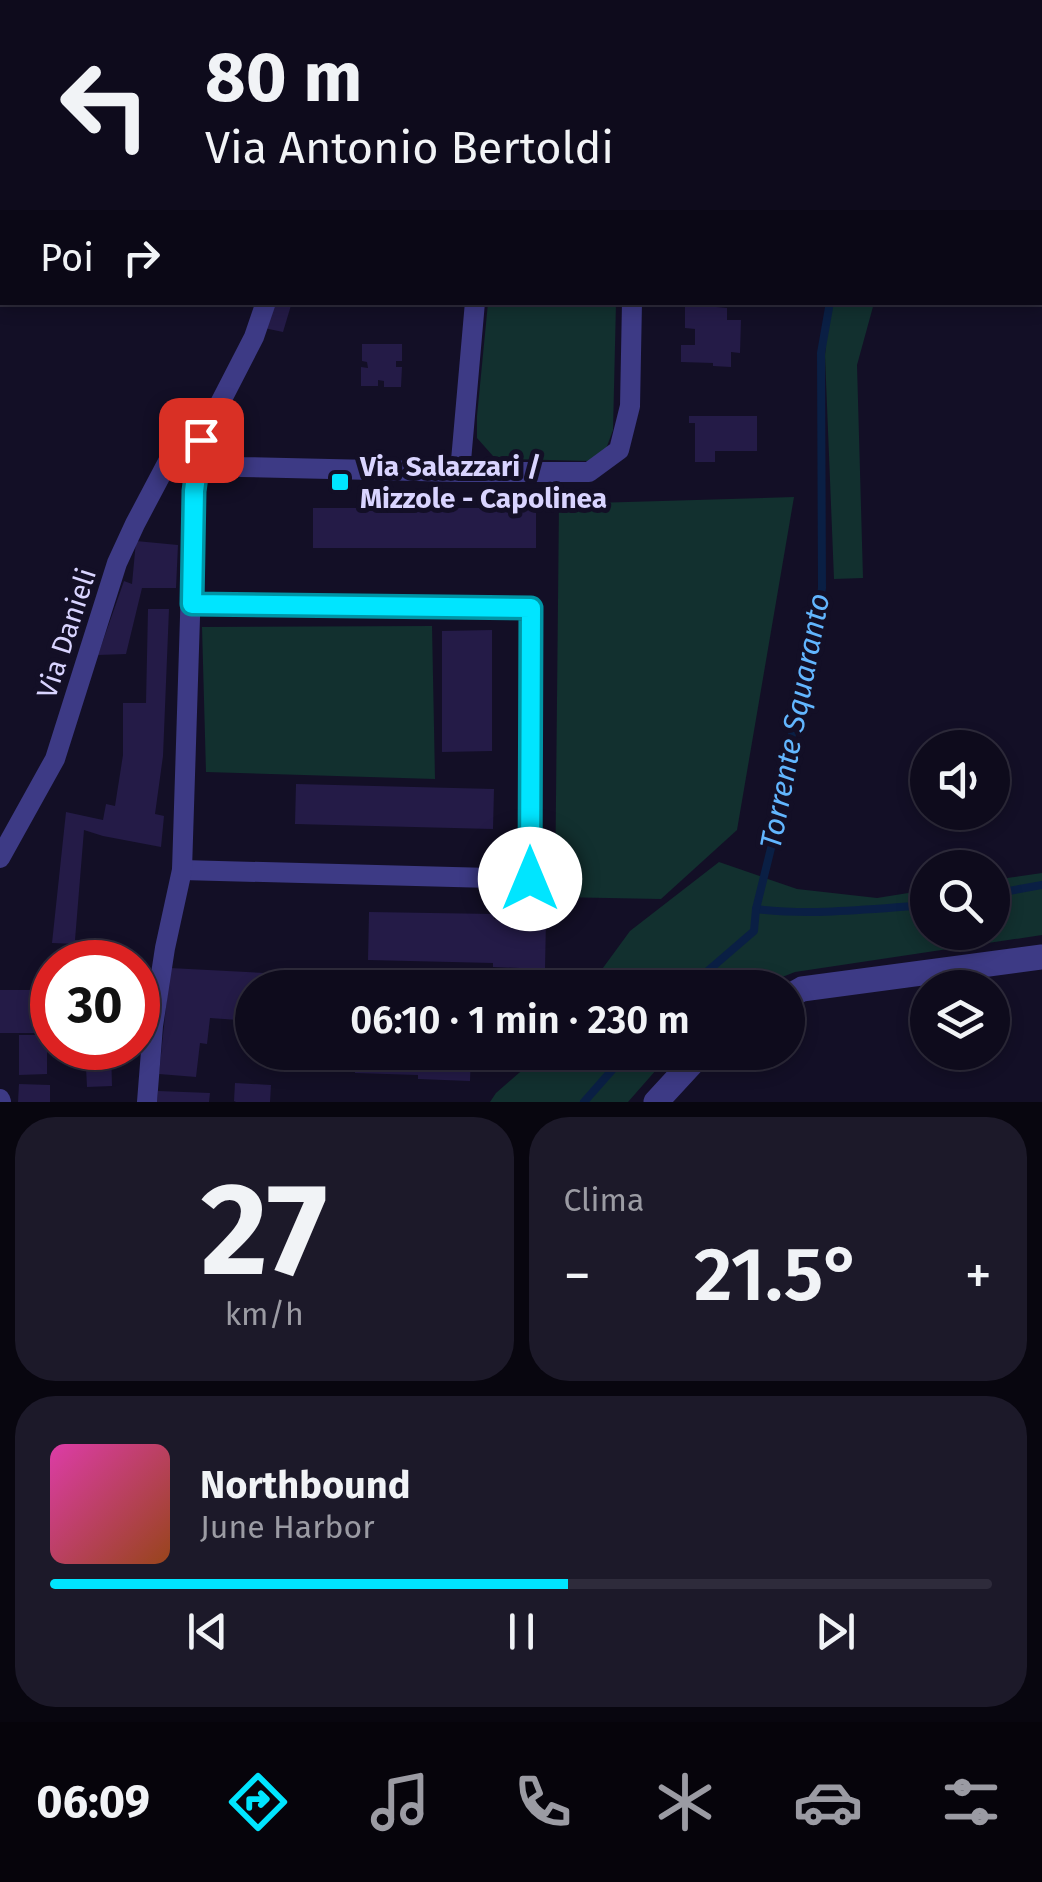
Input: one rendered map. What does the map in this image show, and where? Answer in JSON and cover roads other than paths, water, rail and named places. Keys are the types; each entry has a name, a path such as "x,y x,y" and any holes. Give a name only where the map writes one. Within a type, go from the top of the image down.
{"street":[{"path":"147,1102 153,1026 182,870 194,491 201,440 254,337 265,305"},
{"path":"460,472 475,305"},
{"path":"201,440 241,467 589,472 619,450 630,406 632,305"},
{"name":"Via Danieli","path":"0,858 55,759 118,562 135,524 172,454 201,440"},
{"path":"182,870 530,879 531,608 192,604"},
{"path":"805,989 1042,957"},
{"path":"656,1102 685,1070"}],"waterway":[{"name":"Torrente Squaranto","path":"709,970 754,931 786,756 808,677 822,588 821,353 829,305"},
{"path":"1010,891 1042,885"},
{"path":"756,909 820,912 910,906"},
{"name":"Torrente Squaranto","path":"584,1102 612,1070"}],"place":[{"name":"Via Salazzari / Mizzole - Capolinea","path":"340,482"}]}
